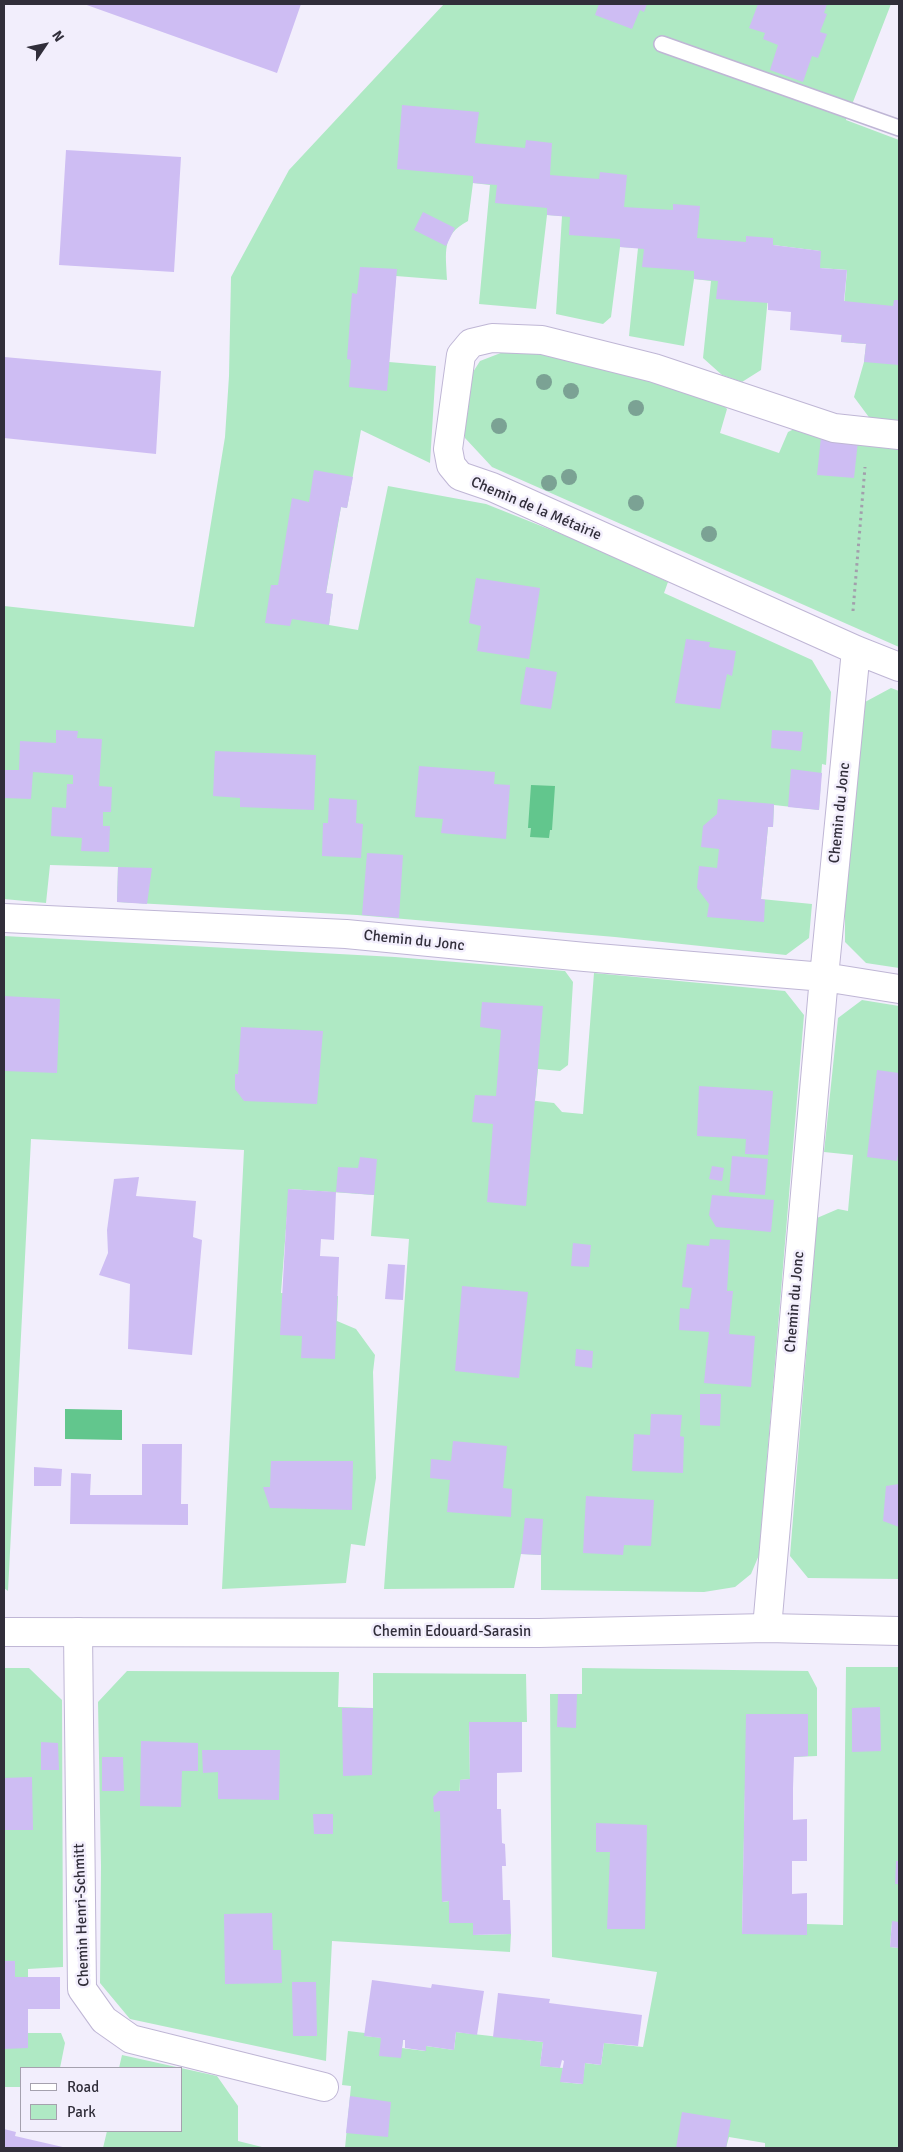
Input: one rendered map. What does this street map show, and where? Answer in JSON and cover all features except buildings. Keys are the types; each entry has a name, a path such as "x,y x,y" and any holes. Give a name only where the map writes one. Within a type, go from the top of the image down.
{"street":[{"name":"Chemin de la Métairie","path":"899,435 834,428 654,368 601,354 542,340 492,338 471,343 461,355 448,449 451,464 460,476 492,488 853,649 899,667"},
{"name":"Chemin du Jonc","path":"767,1628 853,649"},
{"name":"Chemin du Jonc","path":"4,918 346,934 824,977 899,989"},
{"name":"Chemin Edouard-Sarasin","path":"4,1632 539,1633 767,1628 899,1631"},
{"name":"Chemin Henri-Schmitt","path":"78,1632 82,1989 104,2020 131,2038 324,2087"}],"lane":[{"path":"662,44 899,128"}],"path":[{"path":"853,649 868,432"}],"green space":[{"path":"444,4 891,4 846,120 899,140 899,420 871,420 854,397 864,362 866,344 841,342 847,270 820,268 820,251 773,245 761,370 742,382 722,375 703,358 711,281 694,279 684,346 629,336 638,248 620,247 611,317 603,324 556,314 562,216 547,215 536,309 479,304 490,185 473,183 468,221 453,232 447,245 447,280 396,276 389,362 436,366 430,463 361,430 347,508 341,507 326,593 333,594 329,625 358,630 388,486 486,504 594,547 668,582 664,593 812,660 831,692 826,765 822,764 819,810 774,805 773,827 768,827 761,899 812,904 809,938 786,955 615,937 357,915 117,902 118,867 50,865 46,903 4,899 4,606 194,627 225,437 229,376 231,277 289,170"},
{"path":"511,349 615,368 716,397 727,409 720,433 779,453 788,432 800,426 899,446 899,647 492,467 465,438 463,388 480,361"},
{"path":"891,688 899,691 899,968 866,963 845,942 845,906 865,702"},
{"path":"4,936 395,957 565,971 573,982 568,1065 560,1071 538,1069 535,1100 520,1099 554,1103 562,1112 583,1114 594,973 785,991 804,1015 759,1555 751,1574 735,1587 704,1592 541,1590 541,1555 521,1554 514,1588 384,1589 409,1239 371,1236 374,1195 289,1189 281,1293 338,1296 337,1321 356,1329 375,1355 373,1372 376,1478 365,1546 351,1544 346,1583 222,1589 244,1150 31,1139 8,1591 4,1588"},
{"path":"862,1000 899,1006 899,1579 808,1578 790,1556 817,1218 838,1209 848,1211 853,1155 824,1152 838,1018"},
{"path":"846,1667 899,1667 899,1922 892,1922 890,1947 899,1948 899,2148 765,2148 765,2143 729,2137 726,2148 345,2148 351,2086 342,2085 348,2031 365,2033 365,2036 403,2040 402,2048 425,2051 426,2046 454,2050 456,2032 543,2042 540,2066 563,2068 561,2082 582,2084 585,2063 601,2065 604,2043 643,2047 657,1972 552,1957 550,1694 582,1694 582,1668 808,1671 817,1688 817,1756 794,1757 745,1788 742,1933 807,1924 843,1925"},
{"path":"4,1668 29,1668 62,1700 63,1967 28,1969 28,2033 61,2033 65,2043 60,2067 20,2067 20,2087 4,2087"},
{"path":"127,1671 339,1672 338,1707 373,1708 373,1673 526,1674 527,1722 469,1722 470,1779 460,1780 459,1810 443,1902 449,1901 449,1922 473,1923 473,1935 511,1934 510,1952 332,1941 326,2061 130,2019 100,1983 101,1866 98,1702"},
{"path":"122,2055 176,2067 119,2067"},
{"path":"182,2068 217,2076 238,2106 238,2141 266,2148 103,2148 107,2132 182,2132"}],"shaded area":[{"path":"531,785 555,786 552,830 550,830 549,838 530,837 531,828 528,828"},
{"path":"65,1409 122,1410 122,1440 65,1439"}]}
